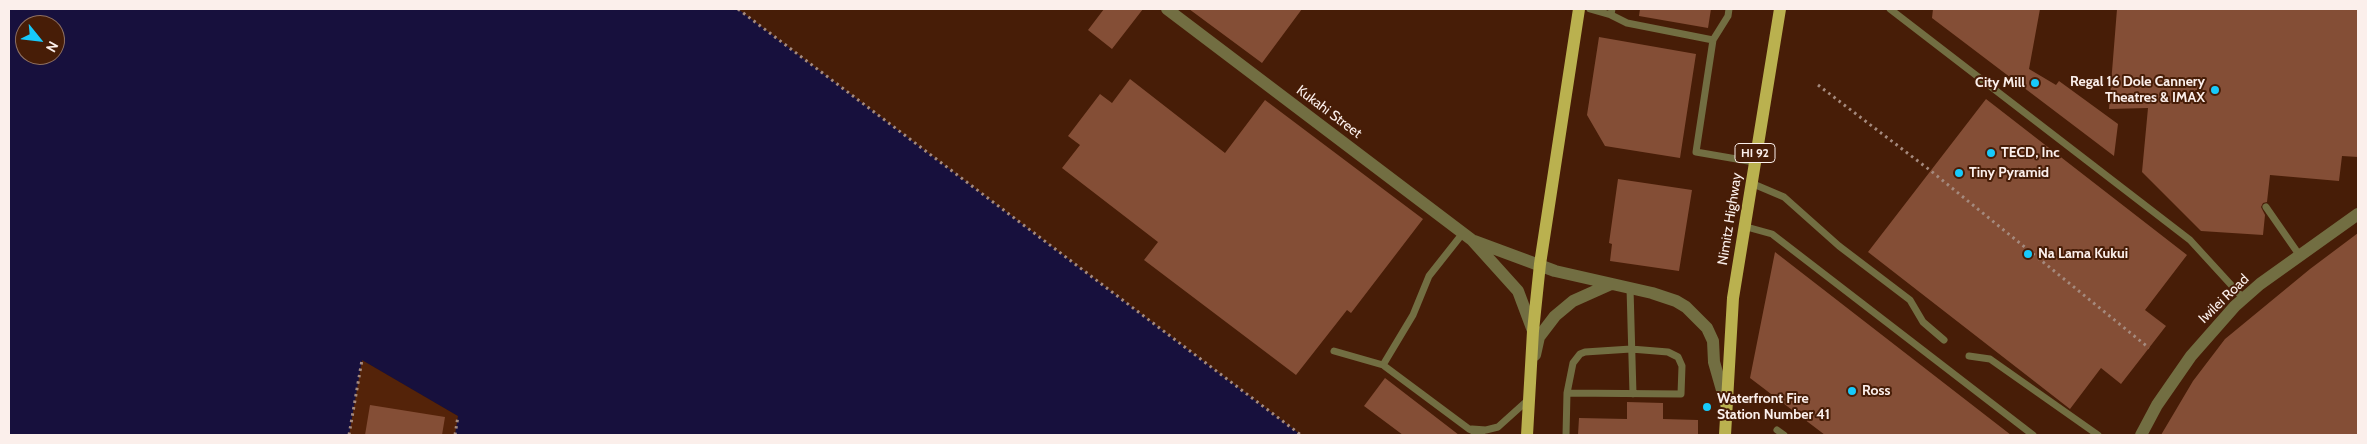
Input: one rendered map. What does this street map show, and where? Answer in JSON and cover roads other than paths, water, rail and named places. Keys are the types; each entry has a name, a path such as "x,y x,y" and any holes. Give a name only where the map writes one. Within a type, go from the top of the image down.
{"main road":[{"path":"1527,435 1533,331 1540,264 1579,9"},
{"name":"Nimitz Highway","path":"1725,435 1732,298 1780,9"}],"street":[{"name":"Kukahi Street","path":"1167,9 1468,236 1518,291 1533,331"},
{"name":"Iwilei Road","path":"2141,435 2157,405 2191,356 2244,299 2260,284 2358,214"},
{"name":"Kukahi Street","path":"1468,236 1555,271 1630,288 1676,301 1698,317 1707,328 1713,341 1714,362 1726,404"},
{"path":"1531,370 1539,337 1555,316 1573,301 1611,284"}],"lane":[{"path":"1590,9 1611,12 1627,23 1713,40"},
{"path":"1729,9 1728,16 1713,40 1696,152 1754,162"},
{"path":"1890,9 2190,240 2244,299"},
{"path":"1751,182 1784,197 1839,246 1910,300 1922,322 1944,340"},
{"path":"2266,207 2300,256"},
{"path":"1743,226 1772,234 2033,435"},
{"path":"1383,365 1413,315 1429,276 1468,236"},
{"path":"1630,288 1633,394"},
{"path":"1566,435 1567,393 1573,363 1580,354 1585,352 1631,350 1668,352 1678,357 1682,366 1681,394 1567,393"},
{"path":"1334,351 1383,365 1469,429 1482,435"},
{"path":"1969,356 1990,359 2098,435"},
{"path":"1469,429 1486,430 1498,427 1529,400"},
{"path":"1777,435 1778,430 1784,435"}],"place":[{"name":"City Mill","path":"2035,83"},
{"name":"Regal 16 Dole Cannery Theatres & IMAX","path":"2215,90"},
{"name":"TECD, Inc","path":"1991,153"},
{"name":"Tiny Pyramid","path":"1959,173"},
{"name":"Na Lama Kukui","path":"2028,254"},
{"name":"Ross","path":"1852,391"},
{"name":"Waterfront Fire Station Number 41","path":"1707,407"}]}
